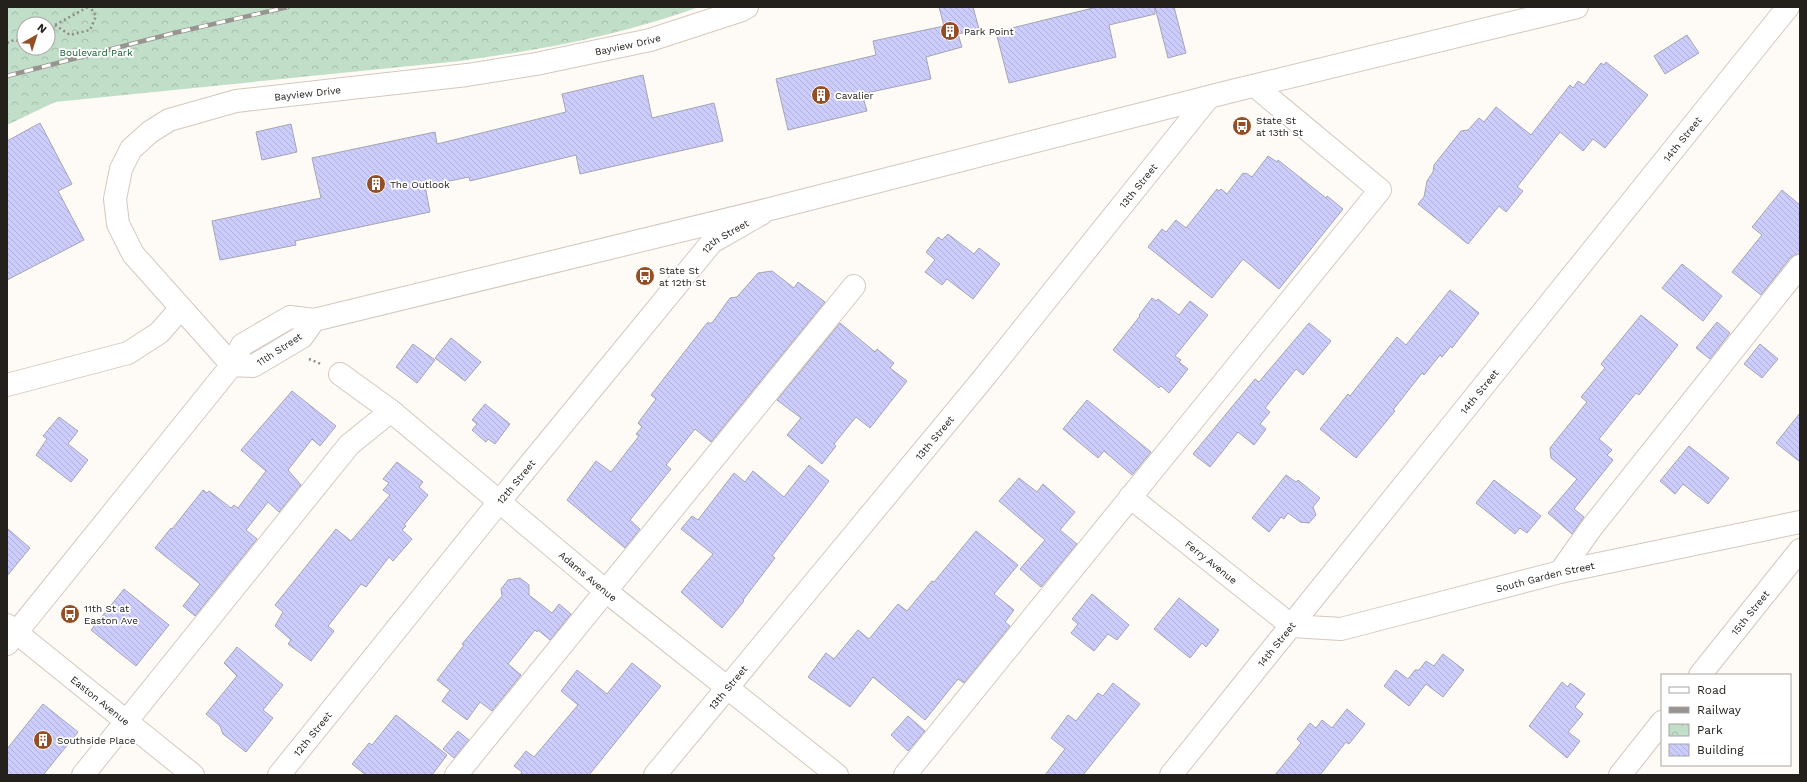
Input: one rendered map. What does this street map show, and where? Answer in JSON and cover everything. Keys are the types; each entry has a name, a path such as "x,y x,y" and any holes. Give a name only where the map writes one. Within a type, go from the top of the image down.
{"street":[{"name":"Bayview Drive","path":"232,365 133,254 118,224 115,199 121,169 131,149 150,132 169,120 236,101 467,75 536,64 650,40 742,10 747,7"},
{"path":"770,209 1209,97 1578,7"},
{"name":"14th Street","path":"1171,775 1788,7"},
{"path":"905,775 1380,190 1255,86"},
{"name":"13th Street","path":"655,775 987,373 1209,97"},
{"name":"11th Street","path":"10,634 232,365 242,344 290,317 314,320 770,209"},
{"name":"12th Street","path":"279,775 499,502 712,242 770,209"},
{"path":"1560,572 1592,527 1800,266"},
{"path":"456,775 607,592 854,286"},
{"path":"7,385 128,353 159,333 181,308"},
{"name":"Adams Avenue","path":"340,374 391,411 607,592 837,775"},
{"path":"84,775 349,445 391,411"},
{"name":"Ferry Avenue","path":"1130,497 1292,626"},
{"name":"South Garden Street","path":"1292,626 1341,629 1560,572 1800,522"},
{"name":"15th Street","path":"1701,674 1800,550"},
{"name":"Easton Avenue","path":"10,634 127,722 193,775"},
{"path":"1620,775 1661,723"}],"path":[{"path":"56,24 89,7 96,16 90,30 70,35 56,26"}],"green space":[{"name":"Boulevard Park","path":"7,7 699,7 641,26 581,40 490,57 55,102 7,125"}],"building":[{"path":"939,7 973,7 979,29 958,34 962,47 926,57 931,79 862,94 867,111 788,130 776,79 876,55 873,41 944,26"},
{"path":"1097,7 1155,7 1155,14 1109,25 1116,57 1009,83 996,32"},
{"path":"1155,7 1174,7 1186,53 1168,58"},
{"path":"1687,35 1699,53 1665,74 1654,56"},
{"path":"1606,62 1648,95 1605,148 1593,139 1583,151 1560,132 1517,187 1523,191 1506,212 1499,206 1468,244 1418,204 1424,197 1427,181 1433,172 1434,165 1461,131 1468,130 1479,118 1484,122 1496,107 1531,135 1570,85 1573,88 1578,81 1584,85 1601,63 1604,65"},
{"path":"643,75 652,118 714,103 723,141 580,174 576,155 470,181 469,177 425,186 430,212 295,241 296,245 220,260 212,221 321,198 312,158 435,132 437,144 566,112 562,94"},
{"path":"40,123 72,184 58,191 84,240 7,280 7,141"},
{"path":"291,124 297,152 262,160 256,132"},
{"path":"1268,156 1277,162 1278,160 1326,198 1327,196 1343,209 1279,289 1243,259 1212,298 1148,247 1162,229 1166,232 1176,220 1186,228 1217,189 1219,191 1221,189 1227,194 1243,173 1246,173 1252,177"},
{"path":"1782,190 1800,205 1800,254 1790,258 1761,295 1732,272 1762,235 1752,227"},
{"path":"948,234 974,254 979,248 1000,264 973,299 947,279 942,285 925,272 935,260 926,252 938,237 942,240"},
{"path":"1682,264 1722,296 1703,321 1662,288"},
{"path":"772,271 794,288 798,282 825,302 711,442 695,429 666,465 671,469 630,520 640,529 625,548 567,500 596,461 611,472 639,436 636,434 642,427 638,423 656,399 651,395 707,323 712,323 730,298 737,297 758,273"},
{"path":"1450,290 1479,313 1452,348 1451,346 1442,357 1440,355 1424,375 1422,373 1393,410 1395,411 1356,458 1320,429 1348,394 1350,396 1397,337 1406,345"},
{"path":"1152,298 1156,301 1158,299 1179,315 1190,301 1208,315 1175,356 1181,360 1179,362 1188,369 1169,393 1161,386 1159,388 1113,350 1140,316 1139,315"},
{"path":"1641,315 1678,345 1639,395 1636,393 1599,439 1612,450 1607,455 1613,460 1574,509 1584,517 1572,534 1548,513 1577,479 1551,458 1550,448 1587,402 1581,397 1605,368 1601,364"},
{"path":"1717,322 1730,333 1710,359 1696,348"},
{"path":"840,323 875,352 877,349 894,363 890,368 907,381 870,428 856,417 834,444 836,446 822,464 787,435 801,418 777,400"},
{"path":"1309,323 1331,341 1303,375 1296,369 1265,408 1270,412 1260,424 1266,429 1254,445 1238,432 1210,467 1193,454 1255,379 1259,382"},
{"path":"451,338 481,362 465,381 435,358"},
{"path":"413,344 435,360 417,383 396,367"},
{"path":"1760,344 1778,359 1762,378 1744,364"},
{"path":"292,391 336,426 320,446 312,439 288,470 301,485 279,512 268,502 246,530 257,539 195,616 183,606 200,584 155,548 203,490 207,493 209,491 231,508 234,505 238,508 266,471 241,450"},
{"path":"1087,400 1151,452 1132,475 1104,451 1098,458 1063,429"},
{"path":"485,404 510,424 495,444 488,439 486,442 472,430 477,424 472,420"},
{"path":"1800,413 1800,462 1776,443"},
{"path":"59,417 78,431 68,444 88,460 71,482 36,455 47,439 43,436"},
{"path":"1689,446 1729,478 1708,504 1683,484 1675,494 1660,481"},
{"path":"397,462 423,482 419,487 428,495 404,525 406,526 402,530 412,539 393,561 389,557 366,587 361,584 328,626 334,631 311,661 288,644 291,640 275,626 283,612 275,605 336,529 351,541 390,495 383,490 389,483 383,479"},
{"path":"809,465 829,481 772,556 775,558 743,600 744,601 722,628 681,592 713,554 681,529 692,516 698,520 734,473 745,482 753,471 784,497"},
{"path":"1286,475 1296,482 1298,480 1320,498 1313,507 1316,515 1309,523 1300,522 1288,513 1284,519 1281,517 1269,532 1252,518"},
{"path":"1019,478 1037,492 1043,484 1075,512 1060,530 1077,544 1041,587 1020,569 1045,540 999,501"},
{"path":"1494,480 1541,516 1527,533 1520,528 1515,534 1476,503"},
{"path":"7,528 30,548 7,576"},
{"path":"976,531 1018,565 994,594 1014,610 1005,622 1010,626 964,683 958,679 925,720 873,677 850,707 808,677 826,653 834,659 858,630 869,639 898,604 907,611 932,581 934,582"},
{"path":"520,578 529,585 529,595 552,613 559,604 571,614 550,640 538,630 537,632 535,630 508,664 521,675 492,711 480,702 467,720 442,701 450,690 437,680 464,645 462,644 502,596 501,589 508,580"},
{"path":"124,589 169,625 136,666 91,630"},
{"path":"1092,594 1129,625 1117,640 1108,634 1094,651 1071,633 1078,624 1072,619"},
{"path":"1179,598 1219,630 1206,647 1202,643 1190,658 1154,629"},
{"path":"237,647 283,685 263,710 273,718 246,752 223,734 220,726 206,714 237,676 224,663"},
{"path":"1443,654 1464,670 1443,697 1426,684 1409,706 1384,686 1396,670 1408,679 1415,670 1419,670 1426,661 1434,666"},
{"path":"632,663 661,686 589,775 520,775 522,772 514,766 526,751 534,757 578,705 561,691 577,670 607,694"},
{"path":"1562,682 1568,687 1570,683 1585,694 1575,707 1583,714 1568,732 1580,741 1567,758 1529,726"},
{"path":"1113,683 1140,704 1083,775 1045,775 1065,749 1051,738 1068,715 1076,721 1098,693 1103,696"},
{"name":"Southside Place","path":"43,704 78,732 43,775 7,775 7,749"},
{"path":"1347,709 1365,724 1349,744 1346,742 1320,775 1275,775 1301,743 1297,739 1310,723 1316,728 1322,720 1332,728"},
{"path":"396,715 447,755 432,775 366,775 352,764 369,743 372,745"},
{"path":"908,716 925,731 908,751 891,735"},
{"path":"458,731 469,740 454,758 443,749"}],"railway":[{"path":"7,76 174,33 288,7"}],"place":[{"name":"Park Point","path":"950,31"},
{"name":"Cavalier","path":"821,95"},
{"name":"State St at 13th St","path":"1242,126"},
{"name":"The Outlook","path":"376,184"},
{"name":"State St at 12th St","path":"645,276"},
{"name":"11th St at Easton Ave","path":"70,614"},
{"name":"Southside Place","path":"43,740"}]}
